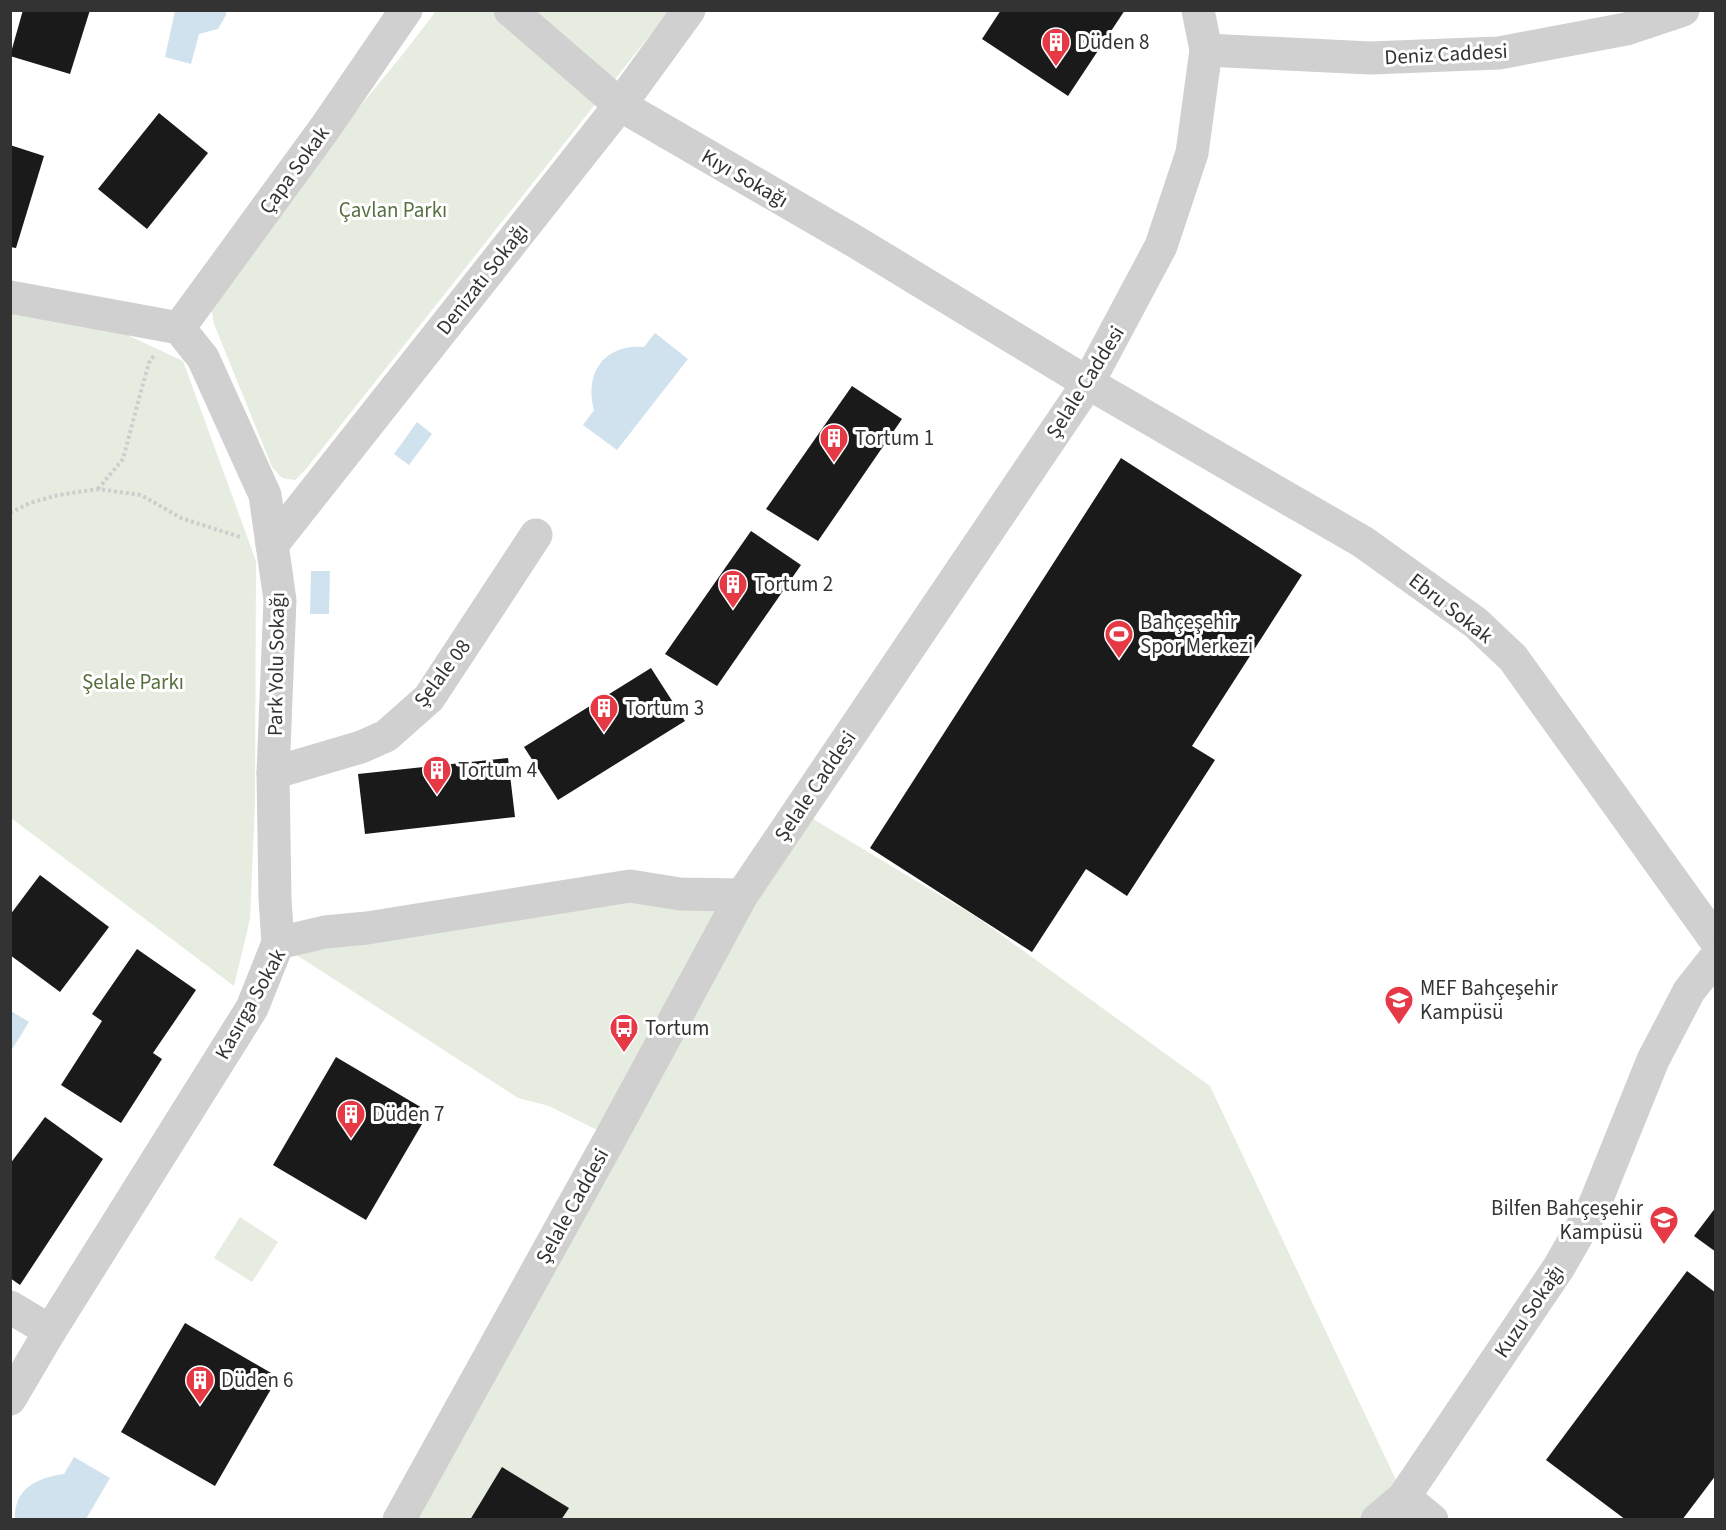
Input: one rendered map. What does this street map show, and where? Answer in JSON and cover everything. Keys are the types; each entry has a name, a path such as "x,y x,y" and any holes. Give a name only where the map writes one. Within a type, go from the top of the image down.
{"street":[{"name":"Çapa Sokak","path":"179,328 325,128 406,10"},
{"name":"Kıyı Sokağı","path":"510,10 620,105 855,242 1088,383"},
{"name":"Denizatı Sokağı","path":"272,545 620,105 689,10"},
{"name":"Şelale Caddesi","path":"399,1520 742,895 1088,383 1161,246 1192,153 1206,50 1198,10"},
{"name":"Deniz Caddesi","path":"1206,50 1370,58 1499,53 1626,29 1683,10"},
{"path":"10,297 179,328"},
{"name":"Park Yolu Sokağı","path":"179,328 203,358 266,495 280,600 273,772 278,943"},
{"name":"Ebru Sokak","path":"1088,383 1363,542 1476,623 1514,658 1713,934"},
{"name":"Şelale 08","path":"273,772 361,747 386,736 429,698 536,535"},
{"name":"Kasırga Sokak","path":"10,1399 252,1008 278,943 325,932 367,928 630,886 680,894 742,895"},
{"name":"Kuzu Sokağı","path":"1377,1520 1404,1497 1559,1267 1594,1206 1653,1060 1689,991 1713,934"},
{"path":"10,1307 50,1331"},
{"path":"1404,1497 1432,1520"}],"path":[{"path":"98,489 123,459 150,360 179,328"},
{"path":"10,513 58,495 98,489 141,495 181,518 220,532 272,545"}],"green space":[{"name":"Çavlan Parkı","path":"436,11 669,11 306,469 295,480 282,478 272,467 214,324 210,300 321,154"},
{"name":"Şelale Parkı","path":"10,313 121,332 183,361 256,561 255,802 250,919 234,986 11,818"},
{"path":"799,809 978,918 1210,1086 1404,1497 1377,1520 399,1519 611,1137 549,1106 518,1098 278,943 630,886 742,895"},
{"path":"240,1217 278,1242 252,1282 214,1258"}],"water":[{"path":"175,11 226,11 218,29 199,34 191,64 165,57"},
{"path":"655,333 688,359 617,450 583,425 594,410 592,384 595,373 608,356 630,347 644,347"},
{"path":"417,422 432,434 409,465 394,454"},
{"path":"311,571 330,571 329,614 310,614"},
{"path":"11,1011 29,1022 11,1051"},
{"path":"74,1457 110,1478 86,1519 15,1519 18,1499 23,1492 29,1486 45,1478 64,1474"}],"building":[{"path":"23,10 90,10 70,74 10,56"},
{"name":"Düden 8","path":"1001,10 1125,10 1068,96 982,39"},
{"path":"159,113 208,153 147,229 98,189"},
{"path":"10,145 44,156 16,248 10,247"},
{"name":"Tortum 1","path":"852,386 902,419 818,541 766,509"},
{"name":"Bahçeşehir Spor Merkezi","path":"1121,458 1302,575 1192,746 1215,760 1127,896 1086,869 1032,952 870,848"},
{"name":"Tortum 2","path":"751,531 801,565 717,686 665,654"},
{"name":"Tortum 3","path":"651,668 685,721 558,800 524,747"},
{"name":"Tortum 4","path":"508,758 515,817 365,834 358,774"},
{"path":"40,875 109,927 60,992 10,955 10,915"},
{"path":"137,949 196,990 153,1053 162,1059 121,1123 61,1085 102,1021 92,1014"},
{"name":"Düden 7","path":"336,1057 429,1112 366,1220 273,1165"},
{"path":"45,1117 103,1159 20,1285 10,1278 10,1164"},
{"path":"1716,1207 1716,1252 1694,1236"},
{"path":"1687,1271 1716,1293 1716,1475 1682,1520 1626,1520 1546,1460"},
{"name":"Düden 6","path":"185,1323 278,1377 215,1486 121,1432"},
{"path":"502,1467 569,1508 561,1520 470,1520"}],"place":[{"name":"Düden 8","path":"1056,68"},
{"name":"Tortum 1","path":"834,464"},
{"name":"Tortum 2","path":"733,610"},
{"name":"Bahçeşehir Spor Merkezi","path":"1119,660"},
{"name":"Tortum 3","path":"604,734"},
{"name":"Tortum 4","path":"437,796"},
{"name":"MEF Bahçeşehir Kampüsü","path":"1399,1026"},
{"name":"Tortum","path":"624,1054"},
{"name":"Düden 7","path":"351,1140"},
{"name":"Bilfen Bahçeşehir Kampüsü","path":"1664,1246"},
{"name":"Düden 6","path":"200,1406"}]}
